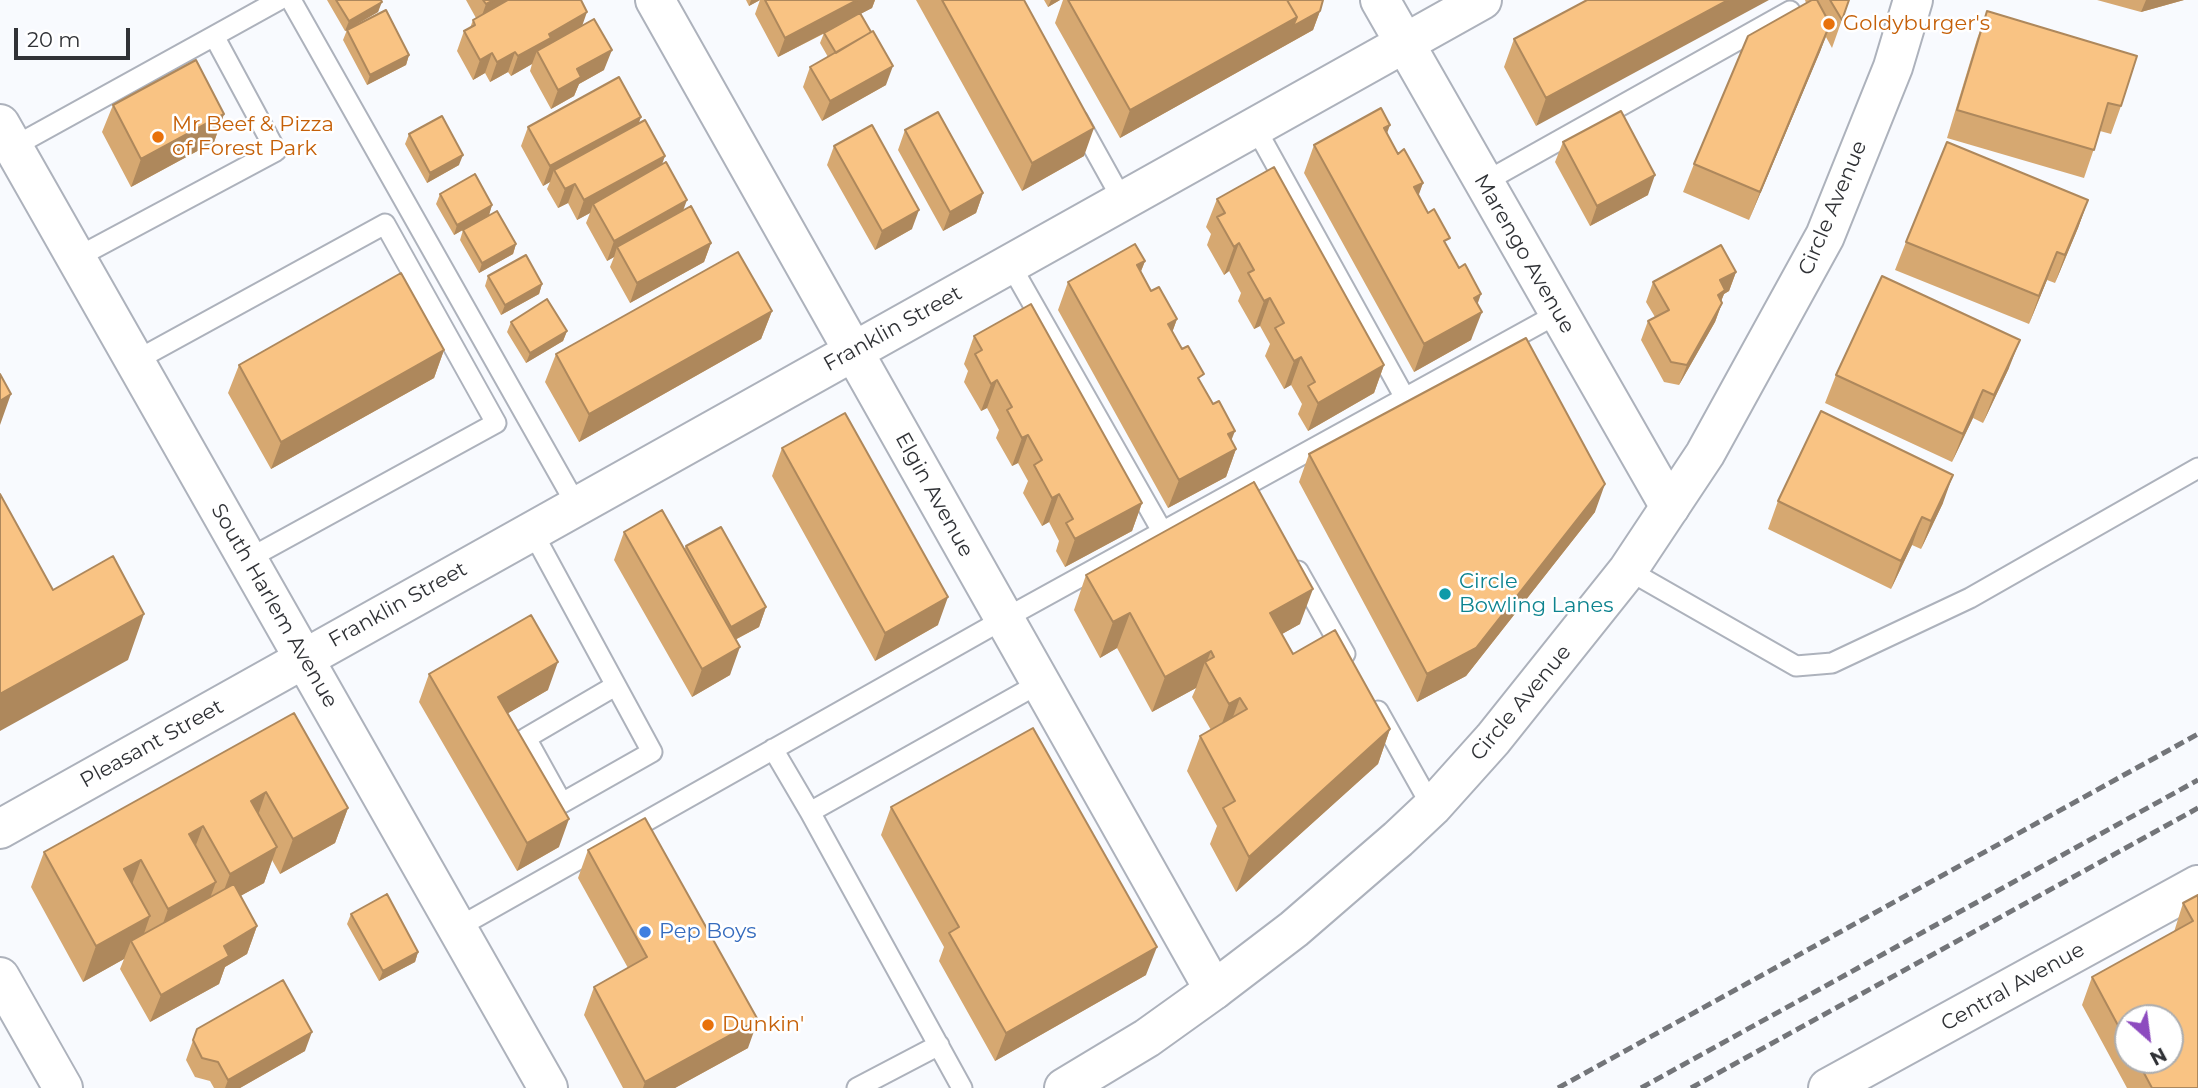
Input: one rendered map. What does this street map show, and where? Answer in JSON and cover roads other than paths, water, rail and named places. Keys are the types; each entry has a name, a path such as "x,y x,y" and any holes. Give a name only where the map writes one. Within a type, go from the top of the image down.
{"street":[{"name":"Elgin Avenue","path":"655,0 1214,990"},
{"name":"Marengo Avenue","path":"1380,0 1557,314 1670,507"},
{"name":"Franklin Street","path":"304,658 1482,0"},
{"name":"Circle Avenue","path":"1064,1088 1147,1038 1294,929 1432,807 1493,739 1628,570 1721,426 1825,236 1893,67 1913,0"},
{"name":"South Harlem Avenue","path":"6,135 548,1088"},
{"name":"Pleasant Street","path":"0,829 304,658"},
{"name":"Central Avenue","path":"1828,1088 2198,885"},
{"path":"0,977 62,1088"}],"lane":[{"path":"6,135 214,36 279,0"},
{"path":"290,0 577,506"},
{"path":"1483,183 1790,10"},
{"path":"76,258 276,150 214,36"},
{"path":"1071,108 1123,201"},
{"path":"1255,127 1405,398"},
{"path":"135,361 385,224 496,423 248,559"},
{"path":"1010,264 1162,531"},
{"path":"457,928 1004,618 1162,531 1252,490 1405,398 1557,314"},
{"path":"1628,570 1796,666 1832,663 1970,598 2198,468"},
{"path":"532,531 652,752 562,803 526,738 615,687"},
{"path":"1289,555 1357,674"},
{"path":"810,812 1040,683"},
{"path":"1371,698 1432,807"},
{"path":"773,749 962,1088"},
{"path":"857,1088 939,1045"}],"railway":[{"path":"1558,1088 2198,734"},
{"path":"1641,1088 2198,780"},
{"path":"1691,1088 2198,808"}],"place":[{"name":"Goldyburger's","path":"1829,24"},
{"name":"Mr Beef & Pizza of Forest Park","path":"158,137"},
{"name":"Circle Bowling Lanes","path":"1445,594"},
{"name":"Pep Boys","path":"645,932"},
{"name":"Dunkin'","path":"708,1025"}]}
